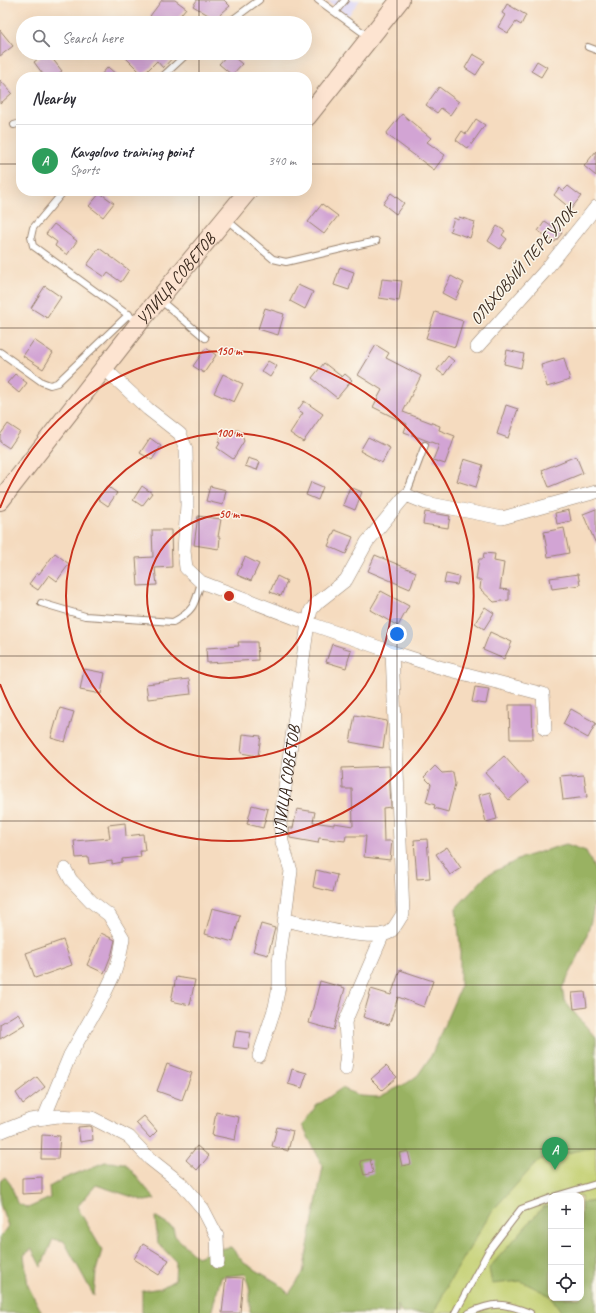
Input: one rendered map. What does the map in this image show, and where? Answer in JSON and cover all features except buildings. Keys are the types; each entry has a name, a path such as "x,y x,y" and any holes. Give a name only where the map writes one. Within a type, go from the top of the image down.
{"main road":[{"path":"312,111 400,0"},
{"name":"УЛИЦА СОВЕТОВ","path":"0,501 104,368 134,318 159,299 244,196"}],"street":[{"name":"ОЛЬХОВЫЙ ПЕРЕУЛОК","path":"477,347 544,272 596,207"},
{"path":"104,368 148,409 180,434 186,449 187,505 184,551 186,568 201,582 308,623 392,652 439,667 543,694 545,729"},
{"path":"406,495 426,503 502,518 596,492"},
{"name":"УЛИЦА СОВЕТОВ","path":"259,1056 275,1007 291,871 282,842 280,823 311,610 318,602 346,580 367,542 406,495"},
{"path":"285,920 358,935 383,934 391,931 403,914 392,652"},
{"path":"44,1118 70,1055 102,999 114,974 120,955 123,938 109,915 92,902 71,880 65,869"},
{"path":"345,1068 347,1053 345,1022 383,934"},
{"path":"0,1132 30,1120 58,1116 92,1118 129,1137 150,1159 183,1185 203,1209 217,1236 218,1262"}],"lane":[{"path":"237,16 259,0"},
{"path":"318,0 370,38"},
{"path":"335,12 345,0"},
{"path":"588,47 596,50"},
{"path":"167,72 180,60"},
{"path":"0,352 42,382 50,385 58,383 134,318 33,246 30,237 33,228 60,196"},
{"path":"225,219 273,259 286,262 376,241"},
{"path":"159,299 204,338"},
{"path":"406,495 425,445"},
{"path":"41,603 85,616 173,622 186,615 194,606 201,582"},
{"path":"566,1193 596,1184"},
{"path":"455,1313 488,1252 521,1210 548,1199"},
{"path":"469,1313 483,1306 506,1304 530,1313"}],"shaded area":[{"path":"327,0 360,0 348,16"}],"green space":[{"path":"566,844 586,851 596,876 594,907 587,935 562,988 565,1002 596,1038 596,1146 539,1160 492,1211 448,1284 434,1313 402,1313 397,1305 399,1313 250,1313 250,1291 246,1274 221,1277 211,1313 142,1313 142,1291 161,1288 175,1280 176,1262 158,1243 155,1217 173,1228 175,1236 197,1257 218,1249 231,1247 244,1263 278,1283 289,1294 303,1273 323,1166 302,1125 316,1106 342,1088 360,1096 379,1097 407,1083 418,1075 431,1056 460,988 460,945 456,908 487,875 524,857"},
{"path":"596,1066 596,1313 428,1313 468,1243"},
{"path":"105,1162 125,1163 155,1199 145,1201 96,1185 77,1207 102,1250 96,1271 94,1296 64,1241 53,1239 41,1267 32,1249 24,1255 28,1286 41,1311 40,1313 0,1313 0,1237 8,1226 0,1204 0,1181 5,1177 11,1185 17,1203 28,1208 50,1198 49,1187 63,1179"},
{"path":"596,1201 596,1313 562,1313 554,1301 584,1301 584,1203"},
{"path":"548,1206 548,1294 521,1281 492,1284 489,1268 543,1207"}],"place":[{"name":"Kavgolovo training point","path":"555,1170"}]}
